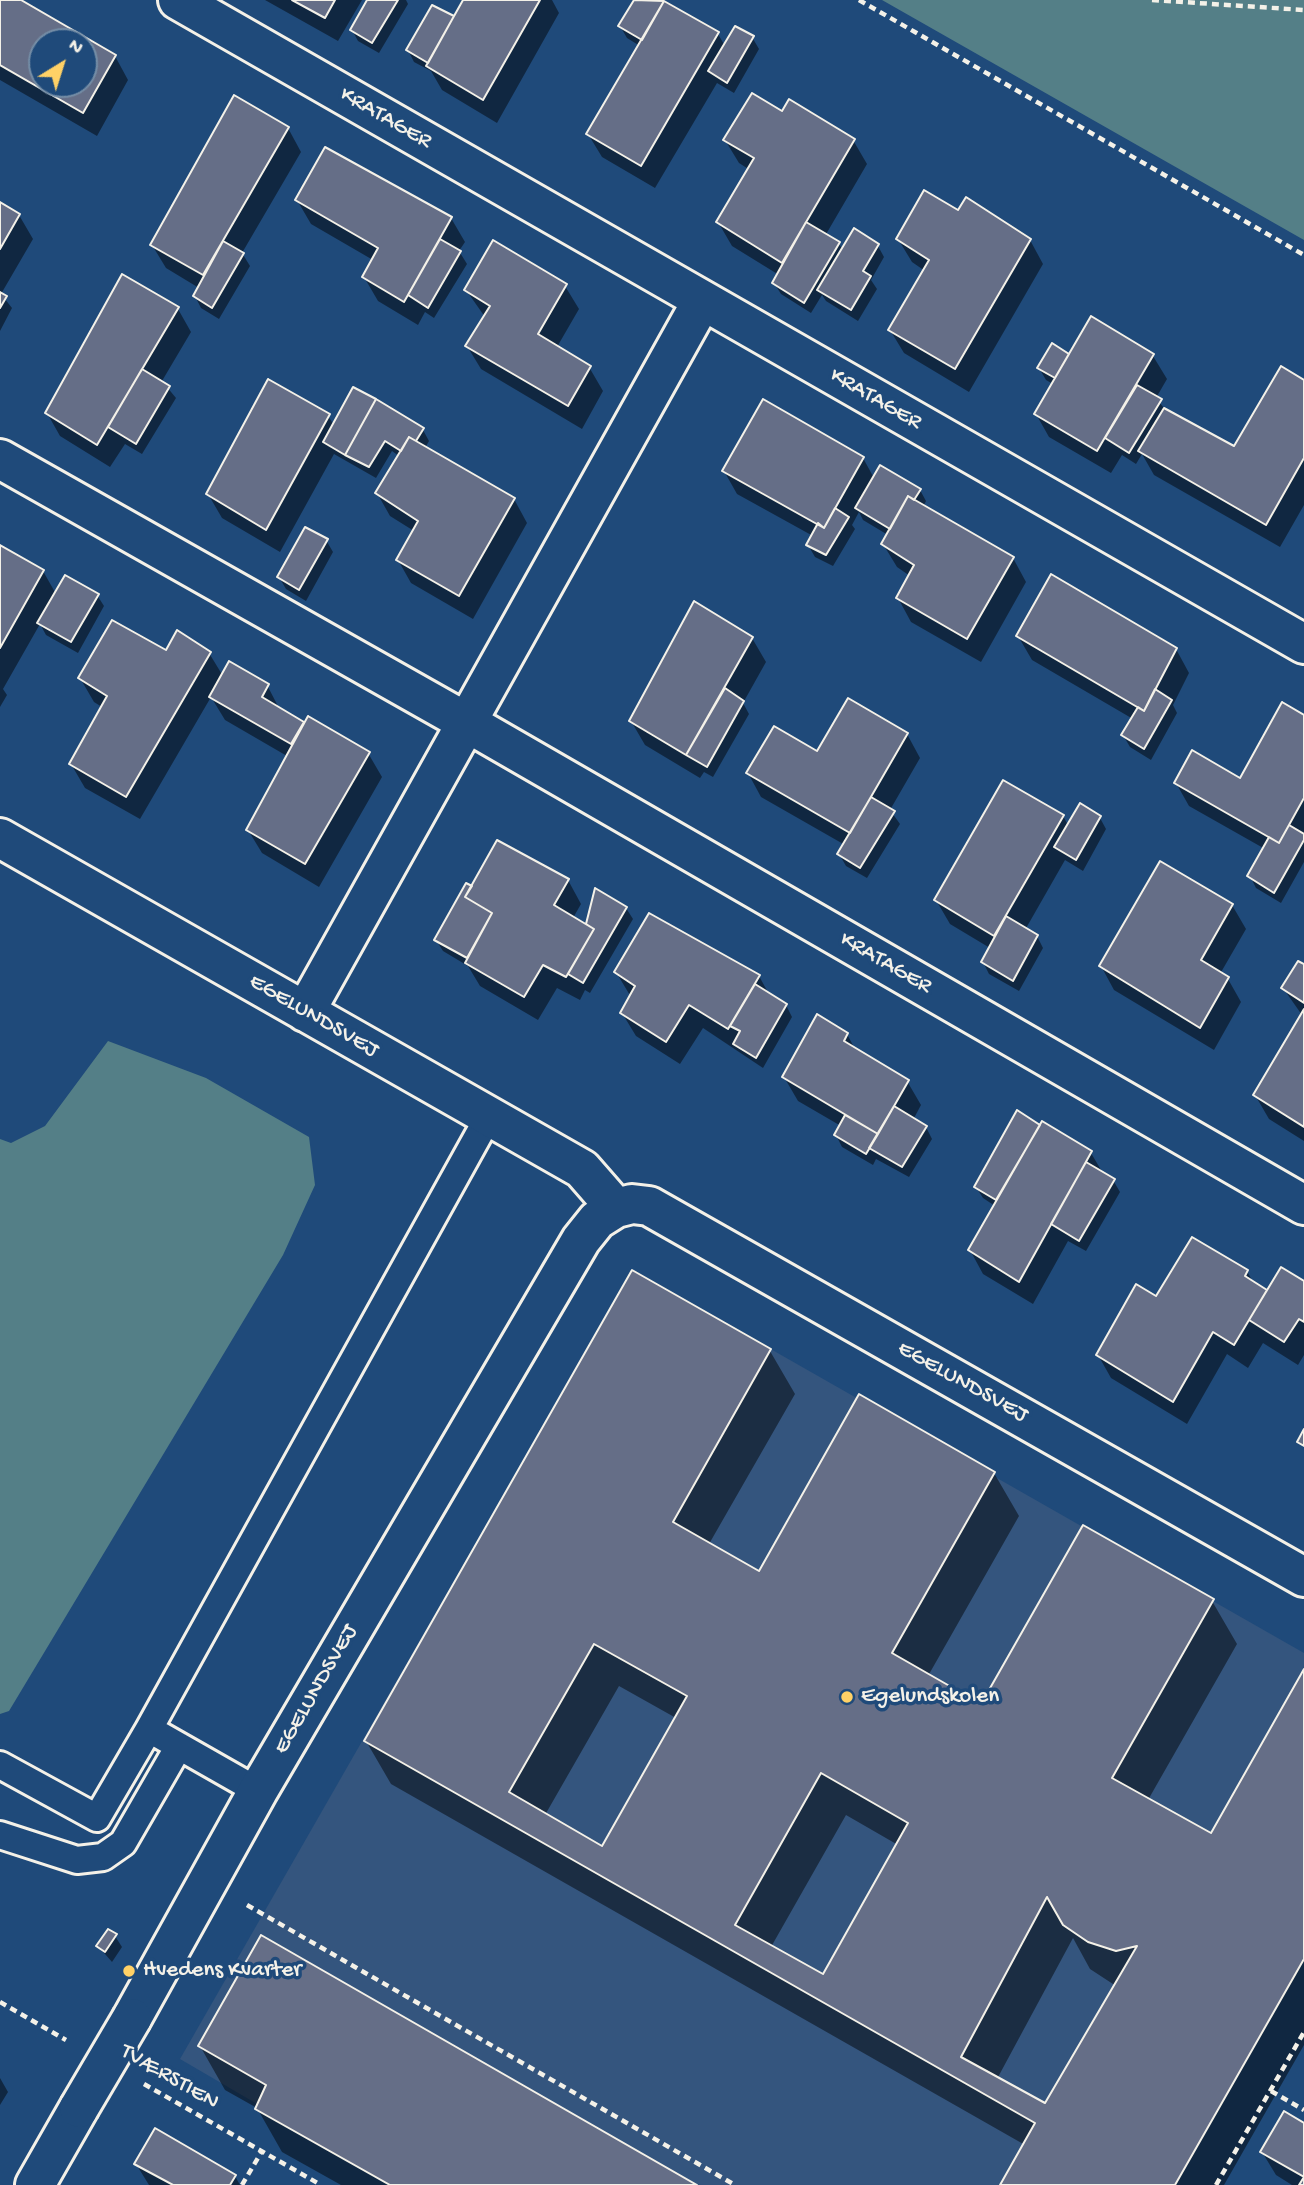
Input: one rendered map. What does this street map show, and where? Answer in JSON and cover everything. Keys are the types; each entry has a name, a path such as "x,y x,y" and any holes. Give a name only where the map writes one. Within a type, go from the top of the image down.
{"street":[{"name":"KRATAGER","path":"178,0 1304,644"},
{"path":"305,1012 702,301"},
{"name":"KRATAGER","path":"0,459 466,722 1304,1205"},
{"name":"EGELUNDSVEJ","path":"0,838 582,1169 616,1208"},
{"name":"EGELUNDSVEJ","path":"35,2185 132,2018 258,1791 581,1240 597,1220 616,1208 632,1204 649,1206 1304,1577"}],"lane":[{"path":"0,1765 97,1818 489,1116"},
{"path":"149,1729 258,1791"},
{"path":"0,1835 77,1860 103,1857 123,1843 178,1746"}],"path":[{"path":"859,0 1304,255"},
{"path":"1152,0 1304,9"},
{"path":"207,1882 735,2185"},
{"path":"0,2002 71,2043"},
{"path":"1216,2185 1304,2032"},
{"name":"TVÆRSTIEN","path":"143,2083 321,2185"},
{"path":"1271,2091 1304,2110"},
{"path":"242,2185 262,2151"}],"shaded area":[{"name":"Egelundskolen","path":"632,1270 1304,1653 1304,1959 1175,2185 396,2185 180,2059"}],"green space":[{"path":"882,0 1304,0 1304,240"},
{"path":"108,1041 206,1078 309,1137 315,1185 283,1255 9,1711 0,1714 0,1139 11,1143 45,1126"}],"building":[{"path":"0,0 21,0 69,28 28,28 28,81 0,65"},
{"path":"292,0 335,0 325,18"},
{"path":"367,0 398,0 372,43 350,30"},
{"path":"463,0 540,0 483,100 426,66"},
{"path":"634,0 664,1 642,40 618,26"},
{"path":"664,1 719,32 641,166 586,134"},
{"path":"432,5 454,16 428,63 406,50"},
{"path":"735,26 754,36 727,83 708,71"},
{"path":"98,45 116,55 98,87"},
{"path":"752,93 782,111 789,99 855,139 782,263 716,222 754,158 723,140"},
{"path":"234,95 289,127 203,275 150,245"},
{"path":"57,98 92,98 83,113"},
{"path":"325,147 452,217 404,302 362,277 378,248 295,200"},
{"path":"924,190 958,210 966,197 1031,239 955,369 888,330 929,260 896,239"},
{"path":"0,202 20,214 0,249"},
{"path":"806,222 840,242 804,303 772,283"},
{"path":"854,228 879,244 863,271 871,276 851,310 817,290"},
{"path":"440,239 461,251 428,308 408,295"},
{"path":"493,240 567,284 538,334 591,366 568,406 465,346 490,306 464,290"},
{"path":"223,241 244,253 212,308 193,296"},
{"path":"122,274 179,307 97,445 45,413"},
{"path":"0,292 7,296 0,308"},
{"path":"1091,316 1154,354 1097,451 1034,414"},
{"path":"1052,343 1069,354 1055,378 1037,368"},
{"path":"1281,366 1304,380 1304,458 1266,525 1138,451 1164,408 1234,446"},
{"path":"142,369 170,386 136,444 108,427"},
{"path":"268,379 330,414 266,530 206,494"},
{"path":"1137,385 1162,399 1129,453 1105,438"},
{"path":"353,387 376,399 345,455 323,442"},
{"path":"376,399 424,428 416,441 409,437 401,451 385,441 369,467 345,455"},
{"path":"763,399 864,457 824,528 722,471"},
{"path":"409,437 515,498 459,596 396,560 418,521 375,493"},
{"path":"880,465 921,489 914,500 908,496 890,529 855,508"},
{"path":"908,496 1014,557 967,639 896,598 914,565 881,544"},
{"path":"835,508 849,517 826,555 806,545 818,523 824,528"},
{"path":"305,527 328,539 299,590 277,577"},
{"path":"0,545 44,570 0,648"},
{"path":"1051,574 1177,648 1144,711 1016,636"},
{"path":"65,575 99,594 71,642 37,623"},
{"path":"694,601 753,637 686,755 629,721"},
{"path":"112,620 166,650 177,630 211,652 126,797 69,764 107,696 78,678"},
{"path":"229,661 269,684 262,697 304,722 291,744 209,697"},
{"path":"725,688 744,701 707,767 686,755"},
{"path":"1155,689 1172,700 1144,749 1121,735 1138,707 1144,711"},
{"path":"848,698 908,733 850,833 746,773 774,726 817,751"},
{"path":"1282,702 1304,715 1304,798 1279,843 1174,783 1192,750 1240,778"},
{"path":"308,716 370,752 305,864 246,830"},
{"path":"1003,780 1064,815 994,936 934,900"},
{"path":"871,797 895,811 860,868 837,854"},
{"path":"1080,803 1101,816 1076,860 1054,847"},
{"path":"1289,825 1304,834 1304,840 1274,893 1247,876 1269,837 1279,843"},
{"path":"497,840 569,879 554,905 594,929 566,977 543,965 524,997 465,963 492,913 465,897"},
{"path":"1160,861 1233,904 1201,960 1229,977 1200,1028 1099,966"},
{"path":"466,883 472,886 465,897 492,913 467,958 434,940"},
{"path":"595,888 627,907 583,983 568,974 594,929 586,924"},
{"path":"649,913 760,975 728,1029 689,1005 666,1042 620,1013 635,986 614,972"},
{"path":"1006,916 1038,935 1013,981 981,962"},
{"path":"1298,961 1304,964 1304,1003 1281,988"},
{"path":"755,984 787,1004 756,1058 733,1044 740,1031 730,1026"},
{"path":"1304,1009 1304,1127 1253,1095"},
{"path":"817,1014 848,1033 844,1041 909,1080 878,1134 782,1077"},
{"path":"894,1106 927,1126 902,1167 869,1148"},
{"path":"1017,1110 1040,1125 996,1200 974,1187"},
{"path":"845,1115 878,1134 866,1154 834,1135"},
{"path":"1042,1121 1092,1151 1019,1282 968,1250"},
{"path":"1086,1162 1115,1179 1079,1241 1051,1224"},
{"path":"1192,1237 1248,1270 1245,1276 1267,1290 1234,1345 1213,1332 1173,1402 1096,1355 1136,1284 1156,1296"},
{"path":"1281,1267 1304,1281 1304,1322 1299,1319 1284,1342 1249,1320"},
{"name":"Egelundskolen","path":"632,1270 771,1349 673,1522 759,1571 859,1394 995,1472 892,1653 981,1704 1083,1525 1214,1599 1112,1778 1211,1833 1304,1669 1304,1959 1175,2185 1000,2185 1035,2123 364,1741","holes":["594,1644 687,1696 602,1846 509,1792","821,1773 908,1823 823,1974 735,1925","1047,1897 1063,1925 1088,1942 1116,1951 1137,1946 1045,2103 961,2057"]},
{"path":"1304,1429 1304,1446 1297,1442"},
{"path":"108,1929 117,1934 105,1952 96,1946"},
{"path":"261,1935 697,2185 390,2185 255,2109 266,2085 198,2046"},
{"path":"1284,2111 1304,2123 1304,2177 1260,2152"},
{"path":"155,2128 236,2175 230,2185 173,2185 134,2164"}],"place":[{"name":"Egelundskolen","path":"847,1697"},
{"name":"Hvedens Kvarter","path":"129,1971"}]}
